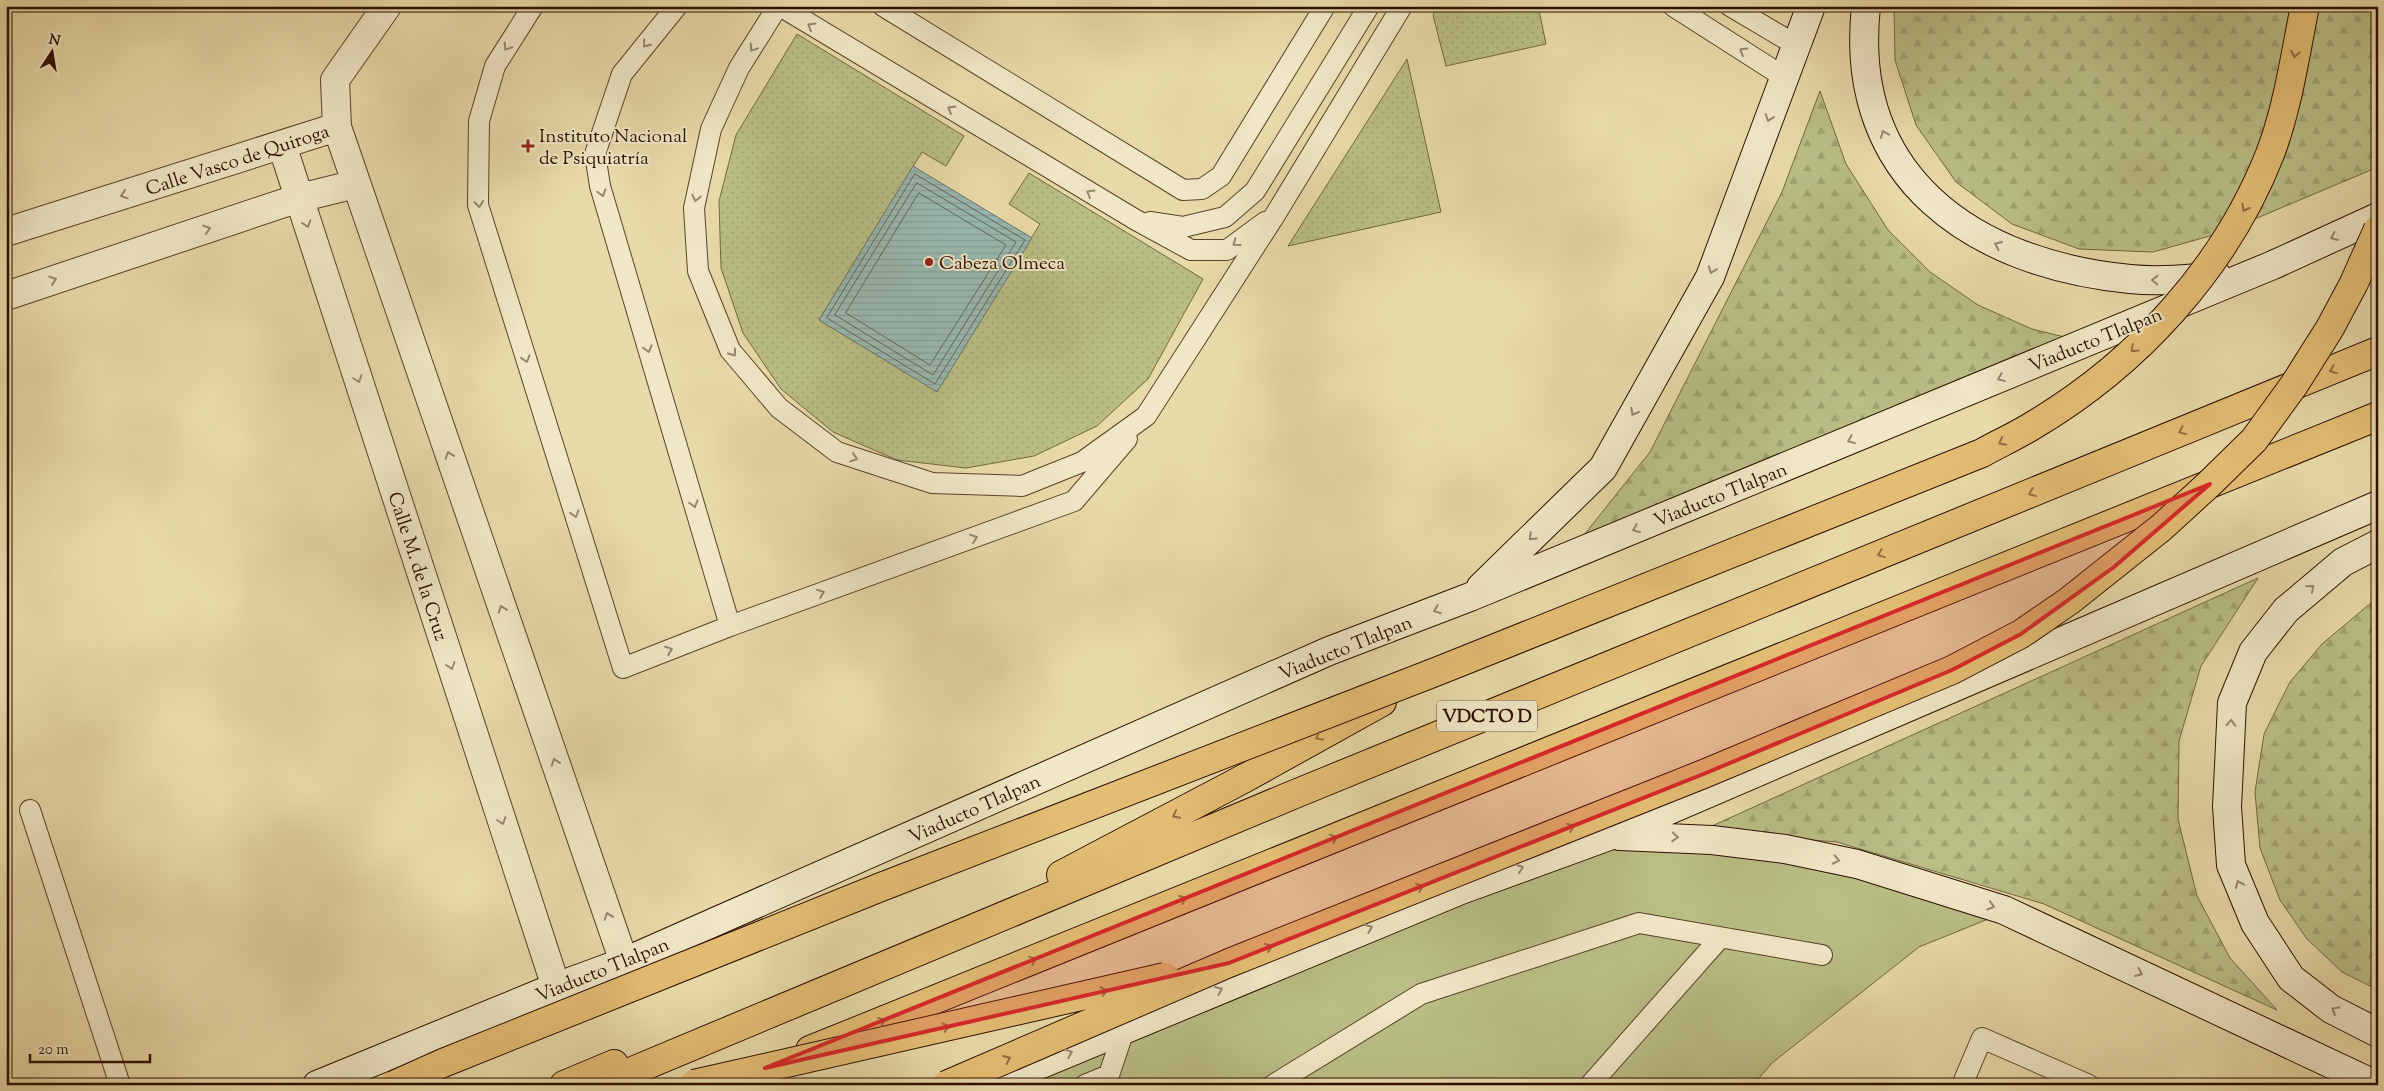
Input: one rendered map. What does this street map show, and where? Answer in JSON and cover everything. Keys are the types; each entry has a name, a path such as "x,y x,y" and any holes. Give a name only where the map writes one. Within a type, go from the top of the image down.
{"highway":[{"path":"394,1085 443,1063 881,887 1438,671 1982,453 2032,426 2079,395 2124,358 2166,318 2202,274 2234,228 2257,184 2283,114 2305,6"},
{"path":"946,1085 1228,963 1706,773 1952,670 2021,634 2076,595 2162,527 2254,440 2294,385 2330,328 2354,283 2378,229"},
{"name":"VDCTO D","path":"599,1085 1295,794 2378,351"},
{"name":"VDCTO D","path":"723,1085 2378,416"},
{"path":"564,1085 1014,900 1245,778 1438,671"},
{"path":"693,1084 1228,963"}],"main road":[{"name":"Calle Vasco de Quiroga","path":"6,232 337,127 335,80 387,6"},
{"path":"1866,6 1863,34 1865,71 1873,106 1887,140 1902,166 1922,191 1944,212 1969,231 1997,245 2040,262 2086,273 2132,280 2180,280 2227,275 2273,265"},
{"path":"1470,597 1603,468 1710,276 1809,7"},
{"path":"337,127 624,962"},
{"name":"Calle M. de la Cruz","path":"282,144 556,987"},
{"path":"6,296 299,198 356,184"},
{"name":"Viaducto Tlalpan","path":"317,1085 556,987 624,962 1329,651 1470,597 2273,265 2378,217"},
{"path":"992,1085 1461,890 1609,836 2378,506"},
{"path":"2378,544 2343,562 2286,610 2253,652 2232,703 2226,807 2231,864 2254,923 2291,978 2332,1009 2378,1033"},
{"path":"1609,836 1660,836 1785,849 1857,864 2004,910 2376,1085"}],"lane":[{"path":"533,6 495,66 479,121 478,205 623,668 730,626 1074,501 1146,416 1275,215 1402,6"},
{"path":"677,6 622,74 594,154 600,186 730,626"},
{"path":"1146,416 1082,462 1022,486 932,483 837,452 780,408 730,350 698,271 694,208 711,129 739,68 779,6 1136,220 1192,250 1227,250 1275,215"},
{"path":"883,6 1183,190 1202,189 1221,176 1325,6"},
{"path":"1136,220 1183,227 1225,217 1255,192 1369,6"},
{"path":"1674,6 1784,77"},
{"path":"1730,6 1796,45"},
{"path":"30,810 120,1085"},
{"path":"1273,1085 1421,994 1639,923 1822,955"},
{"path":"1590,1085 1720,938"},
{"path":"1085,1085 1109,1075 1124,1030"},
{"path":"1962,1085 1982,1038 2089,1085"}],"highlighted area":[{"path":"2210,484 2114,567 2021,634 1952,670 1706,773 1229,963 765,1068"}],"green space":[{"path":"1438,6 1538,6 1546,44 1446,66 1433,15"},
{"path":"1894,6 2375,6 2378,13 2378,167 2224,232 2153,252 2079,249 2012,224 1956,182 1916,125 1895,60"},
{"path":"797,34 964,136 946,166 922,152 819,320 937,391 1040,224 1009,204 1029,173 1203,279 1148,379 1097,426 1034,456 966,468 897,460 833,432 781,389 743,333 721,268 719,201 736,135"},
{"path":"1407,59 1441,212 1288,246"},
{"path":"1820,91 1846,164 1888,230 1930,272 1978,305 2032,329 2089,343 1584,535 1650,452 1782,192"},
{"path":"2258,578 2201,666 2179,741 2178,819 2197,896 2230,958 2277,1010 2044,904 1837,842 1701,831"},
{"path":"2378,597 2378,990 2342,972 2307,939 2280,900 2260,848 2255,792 2264,734 2290,682 2322,644"},
{"path":"1609,841 1712,842 2003,913 1919,947 1772,1063 1753,1085 995,1085"}],"water":[{"path":"913,166 1032,238 937,392 819,320"}],"place":[{"name":"Instituto Nacional de Psiquiatría","path":"528,146"},
{"name":"Cabeza Olmeca","path":"929,262"}]}
